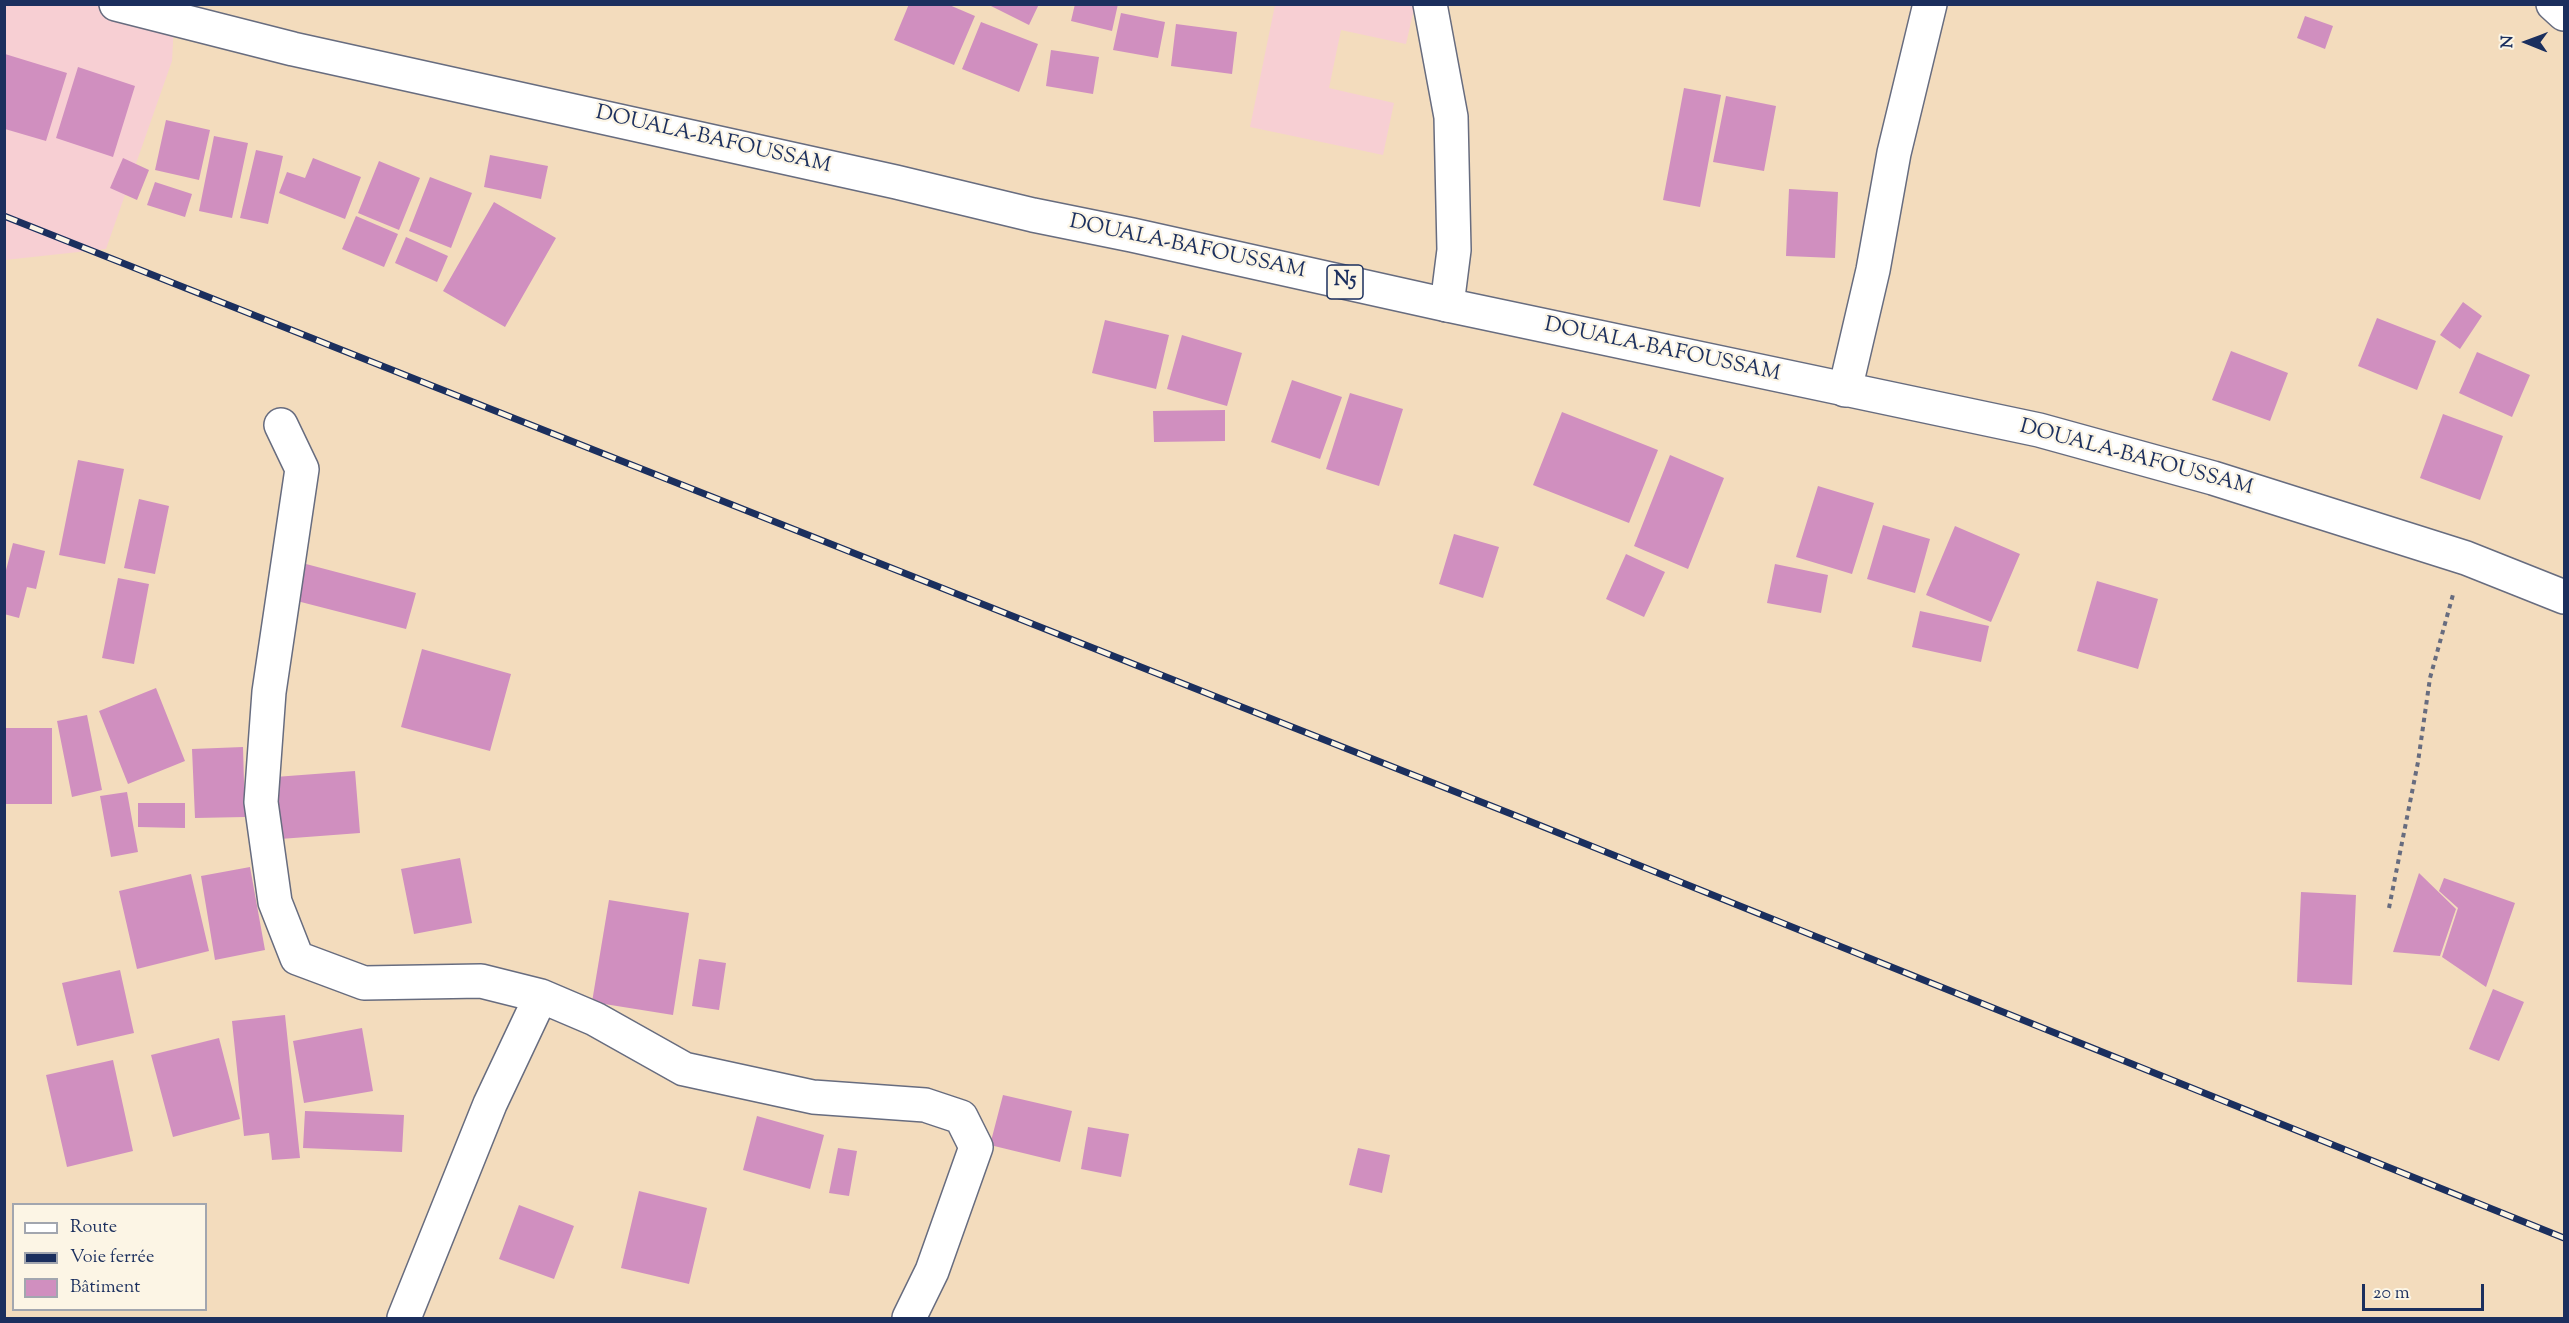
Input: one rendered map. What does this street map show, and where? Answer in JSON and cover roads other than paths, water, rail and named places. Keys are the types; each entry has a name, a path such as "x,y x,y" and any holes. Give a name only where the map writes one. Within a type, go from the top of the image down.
{"main road":[{"path":"1430,4 1451,117 1454,250 1447,305"},
{"path":"1845,390 1873,270 1894,153 1930,4"},
{"path":"2553,4 2565,14"},
{"name":"DOUALA-BAFOUSSAM","path":"129,6 293,50 884,179 1033,215 1132,234 1447,305 2039,430 2213,478 2466,558 2565,597"},
{"path":"281,425 302,469 269,692 261,802 275,902 297,958 364,983 481,981 541,996 595,1019 684,1069 813,1097 925,1105 961,1117 976,1147 933,1271 909,1318"},
{"path":"404,1318 490,1104 541,996"}],"railway":[{"path":"4,216 1519,817 2564,1238"}]}
